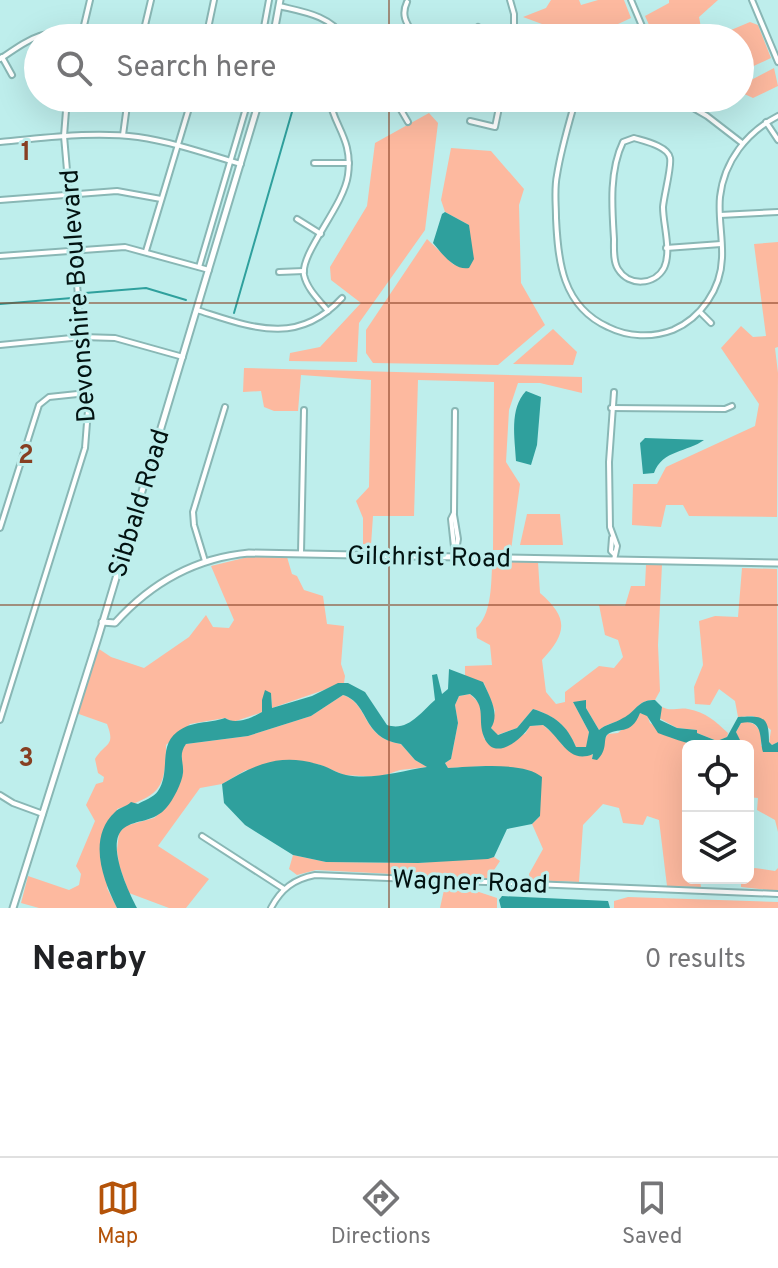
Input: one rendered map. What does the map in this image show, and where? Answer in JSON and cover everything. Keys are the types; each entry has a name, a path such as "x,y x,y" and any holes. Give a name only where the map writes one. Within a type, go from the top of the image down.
{"street":[{"path":"84,24 90,0"},
{"path":"145,24 151,0"},
{"path":"209,24 214,0"},
{"path":"265,24 269,0"},
{"path":"510,0 514,24"},
{"path":"631,0 641,24"},
{"path":"752,0 778,62"},
{"path":"407,2 403,11 408,24"},
{"path":"276,24 280,3 319,16 332,24"},
{"path":"12,75 1,58 24,43"},
{"name":"Devonshire Boulevard","path":"0,720 85,448 88,410 64,136 66,112"},
{"path":"123,135 126,112"},
{"path":"146,251 188,112"},
{"path":"199,267 245,112"},
{"name":"Sibbald Road","path":"13,908 256,112"},
{"path":"328,311 308,286 304,271 306,259 344,193 349,163 345,139 334,112"},
{"path":"403,112 408,122"},
{"path":"470,121 495,127 498,112"},
{"path":"572,112 555,191 559,265 577,301 603,325 638,335 673,329 700,312 713,293 719,278 722,185 742,143 766,122 778,116"},
{"path":"700,112 742,143"},
{"path":"766,122 778,140"},
{"path":"0,142 123,135 178,145 241,164"},
{"path":"627,139 649,143 665,150 670,157 663,207 666,248 665,264 655,278 638,282 620,273 615,261 612,195 621,146 627,139"},
{"path":"314,163 349,163"},
{"path":"0,200 117,191 161,199"},
{"path":"720,215 778,212"},
{"path":"297,219 321,234"},
{"path":"666,248 721,244"},
{"path":"0,256 114,247 146,251 209,270"},
{"path":"279,272 304,271"},
{"path":"197,310 273,330 308,324 342,298"},
{"path":"700,312 711,323"},
{"path":"0,345 82,337 130,340 183,357"},
{"path":"614,392 609,462 612,538 617,546 614,557"},
{"path":"0,528 39,405 49,397 87,393"},
{"path":"611,408 725,409 732,406"},
{"path":"205,561 193,512 225,407"},
{"path":"301,553 304,410"},
{"path":"455,411 454,513 451,519 455,556"},
{"name":"Gilchrist Road","path":"102,622 115,623 151,589 176,574 205,561 249,553 614,557 778,563"},
{"path":"0,795 43,814"},
{"path":"202,836 284,889 271,908"},
{"name":"Wagner Road","path":"284,889 302,878 320,875 778,894"}],"shaded area":[{"path":"551,0 579,0 581,5 598,0 624,0 631,18 618,24 542,24 523,17 546,8"},
{"path":"669,0 718,0 699,17 700,24 649,24 645,16 669,3"},
{"path":"750,22 758,25 771,58 754,66 754,24 745,24"},
{"path":"774,68 778,86 754,98 754,78"},
{"path":"429,113 438,123 425,230 359,323 357,362 289,361 290,353 320,347 361,303 331,280 330,267 367,206 375,143"},
{"path":"451,148 491,151 524,189 519,205 521,283 545,325 498,365 373,363 366,353 366,330 427,239 454,265 469,225 445,212 441,200"},
{"path":"778,242 778,347 775,348 778,373 777,517 689,516 683,505 666,505 661,527 632,525 633,484 657,484 666,467 755,426 759,404 721,348 741,326 753,337 766,336 754,244"},
{"path":"553,329 577,352 573,365 513,364"},
{"path":"244,368 582,377 582,393 540,383 518,383 509,410 506,462 520,484 511,550 493,550 494,382 418,380 414,516 373,516 371,545 363,544 363,518 356,501 369,487 371,380 301,375 298,411 274,411 264,407 261,391 243,392"},
{"path":"527,514 560,514 563,545 520,545"},
{"path":"248,557 287,557 292,574 297,576 304,590 323,596 327,624 344,626 341,664 344,683 272,708 271,693 262,700 263,712 233,722 225,718 190,724 166,745 164,773 157,789 142,800 117,809 107,888 117,908 39,908 21,903 28,876 69,890 79,885 81,874 76,866 95,821 86,805 96,784 103,782 104,777 98,773 95,759 110,741 107,724 76,713 99,649 111,657 144,668 189,637 206,615 213,627 229,628 234,620 211,566"},
{"path":"482,560 538,562 540,593 560,618 560,634 542,660 546,692 556,704 565,702 565,692 599,666 614,668 623,657 618,640 605,635 599,605 625,606 631,586 645,586 646,565 662,565 658,645 660,691 655,700 641,704 623,719 599,730 586,708 573,702 589,732 587,747 576,747 559,723 533,709 517,728 497,735 491,728 495,711 484,683 465,676 465,666 492,665 490,645 477,638 476,628 485,616 490,592 492,568 482,566"},
{"path":"742,568 777,569 778,742 772,745 769,743 771,730 753,716 738,717 735,701 719,689 710,705 695,704 694,687 703,665 699,621 715,616 738,617"},
{"path":"470,694 480,704 484,739 525,734 530,726 543,725 563,746 593,753 592,759 608,734 618,733 640,713 647,715 650,723 682,740 682,884 701,884 701,887 667,886 659,820 647,816 643,825 623,823 619,808 603,804 583,825 579,882 530,880 529,874 543,849 532,824 540,816 490,766 448,768 445,763 451,759 458,723 455,705 459,696"},
{"path":"343,695 352,699 379,735 401,744 415,760 428,767 400,770 379,777 344,775 318,764 246,770 222,784 200,788 158,846 209,879 186,908 169,908 129,893 119,865 119,833 125,826 154,818 167,807 183,773 181,750 186,744 248,736 311,716"},
{"path":"662,707 688,709 710,718 728,733 727,737 714,740 697,733 697,730 677,728 659,718"},
{"path":"741,723 754,724 762,733 761,746 778,752 778,832 775,820 757,810 758,798 754,798 754,740 739,740 736,732"},
{"path":"293,855 326,862 418,863 494,857 500,861 488,879 316,870 297,875 289,869"},
{"path":"754,868 775,871 778,868 778,891 741,887 741,884 754,884"},
{"path":"444,890 479,892 497,898 497,908 440,908"},
{"path":"628,897 778,902 778,908 614,908 614,901"}],"water":[{"path":"445,212 469,225 474,259 469,268 454,264 433,243"},
{"path":"526,391 541,397 537,445 531,465 516,461 515,415"},
{"path":"645,438 704,440 669,456 654,473 643,474 640,443"},
{"path":"449,669 483,682 494,711 491,728 498,735 517,728 533,709 559,722 576,747 586,747 589,732 573,702 586,700 586,708 599,730 620,720 641,704 655,700 662,707 660,720 677,728 697,730 697,733 714,740 682,741 658,733 647,716 640,713 628,728 607,735 603,753 597,760 592,759 593,754 577,756 571,753 543,725 530,726 515,742 494,748 484,737 478,703 470,694 459,696 455,705 458,723 451,759 445,763 448,768 497,766 534,772 542,777 540,816 532,824 507,829 494,857 488,859 418,863 326,862 293,855 245,825 224,803 222,784 256,766 279,760 303,761 356,776 377,776 427,767 415,760 401,744 379,735 358,705 343,695 311,716 248,736 186,744 182,755 182,777 169,804 156,816 129,825 119,835 117,855 137,908 117,908 100,859 106,822 117,810 131,802 138,804 158,791 164,776 168,744 183,728 225,718 238,721 262,712 265,690 271,693 272,708 312,696 338,683 348,683 365,692 387,725 401,726 414,720 435,700 432,675 437,674 442,694 448,689"},
{"path":"738,717 759,717 768,727 769,742 772,745 778,742 778,752 763,752 759,730 754,723 741,723 736,732 740,740 720,740 727,737"},
{"path":"502,896 608,901 610,908 501,908 499,900"}],"waterway":[{"path":"234,313 292,112"},
{"path":"85,293 146,288 186,300"},
{"path":"0,304 72,298"}]}
